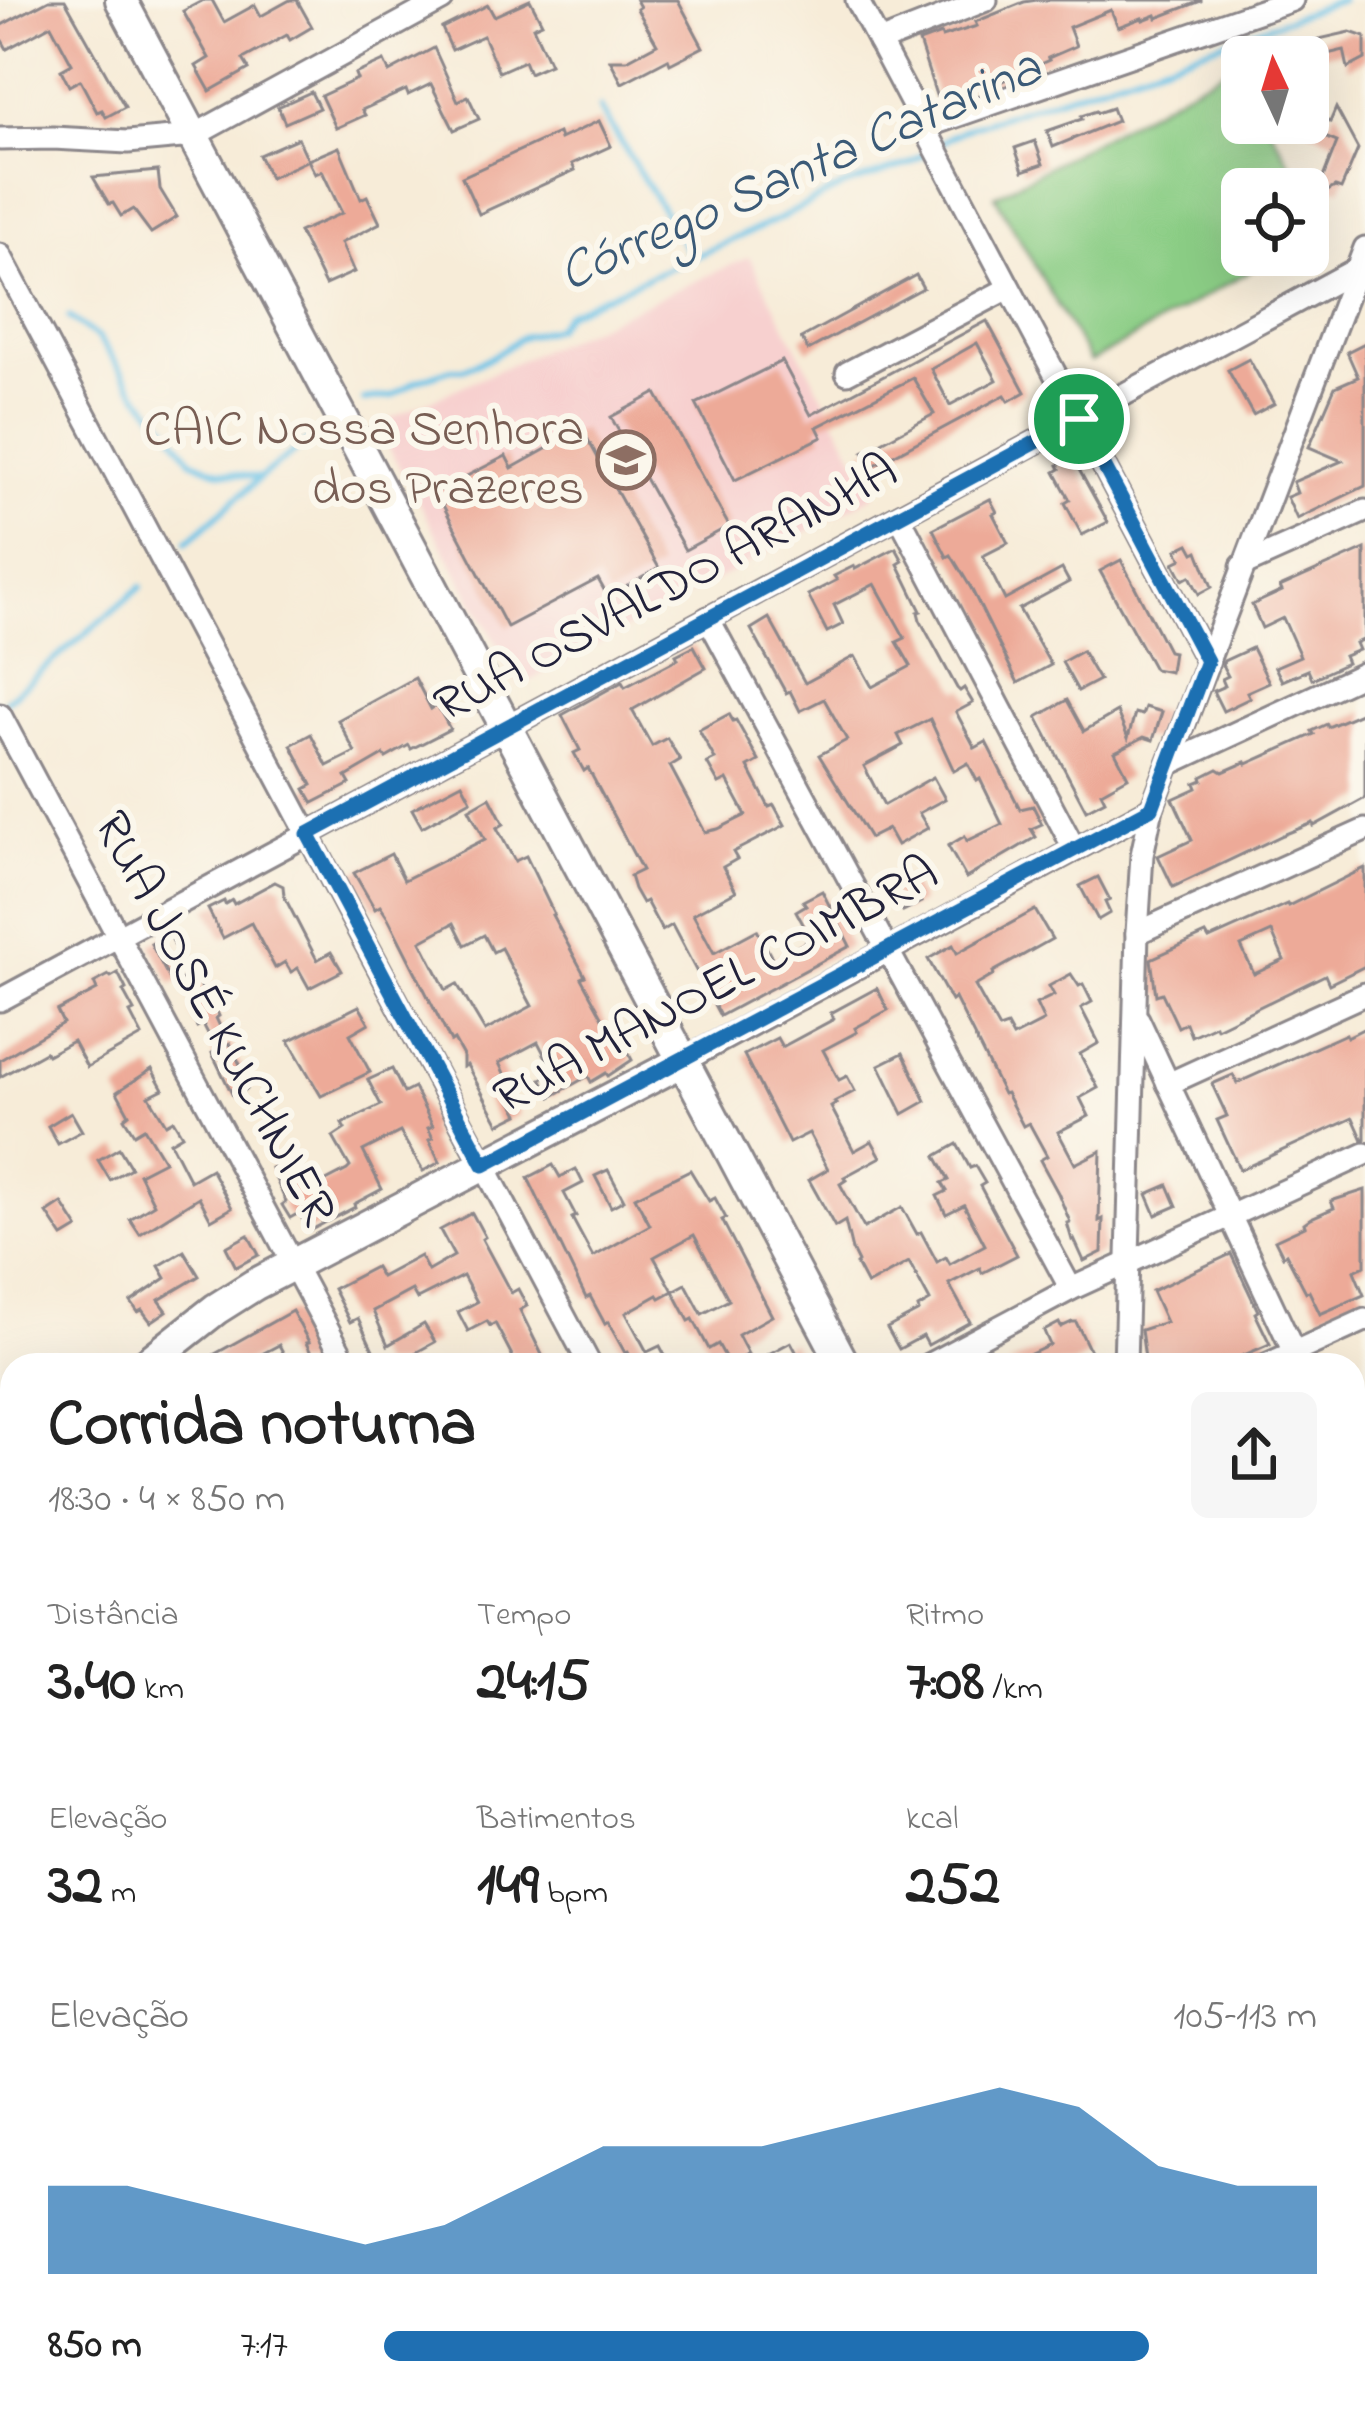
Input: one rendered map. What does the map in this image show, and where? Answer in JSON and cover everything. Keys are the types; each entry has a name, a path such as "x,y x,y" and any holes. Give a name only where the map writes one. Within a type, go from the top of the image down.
{"street":[{"path":"121,0 838,1353"},
{"path":"0,140 128,142 193,136 442,0"},
{"path":"857,0 1207,661"},
{"path":"879,42 986,0"},
{"path":"927,133 1292,0"},
{"path":"0,255 584,1353"},
{"path":"1125,1353 1137,933 1142,855 1152,808 1362,262"},
{"name":"RUA OSVALDO ARANHA","path":"0,1000 1362,262"},
{"path":"847,373 1010,288"},
{"path":"1242,566 1365,511"},
{"path":"899,516 1075,850"},
{"path":"708,619 1071,1289"},
{"path":"1169,764 1365,673"},
{"name":"RUA JOSÉ KUCHNIER","path":"0,715 341,1353"},
{"name":"RUA MANOEL COIMBRA","path":"160,1353 216,1310 293,1264 1152,808"},
{"path":"1137,933 1365,830"},
{"path":"1168,1084 1365,994"},
{"path":"1135,1013 1294,1353"},
{"path":"951,1353 1071,1289 1365,1154"},
{"path":"1307,1353 1365,1320"}],"shaded area":[{"name":"CAIC Nossa Senhora dos Prazeres","path":"749,257 875,495 520,686 376,425"}],"green space":[{"path":"1221,71 1221,144 1279,144 1293,168 1221,168 1221,276 1241,276 1090,362 995,196"}],"building":[{"path":"49,0 65,0 125,107 106,117 102,110 97,112 80,80 69,86 61,70 72,64 51,25 7,49 0,26"},
{"path":"212,0 224,22 255,5 261,16 297,0 312,27 243,59 249,69 210,91 196,66 209,58 183,11"},
{"path":"530,0 542,23 533,27 550,64 529,73 524,61 499,72 483,36 452,50 442,28 488,5 494,16"},
{"path":"636,0 678,0 703,47 622,83 610,60 627,60 657,44"},
{"path":"1037,0 1201,1 1118,27 1111,10 1069,27 1076,46 1049,60 982,90 979,82 937,98 919,42 977,26 975,22"},
{"path":"1350,32 1365,37 1365,59 1348,68 1344,50 1329,54 1329,37"},
{"path":"434,48 458,101 468,96 479,119 454,130 431,84 362,110 365,115 336,128 321,96 384,61 389,72"},
{"path":"311,92 319,108 285,123 278,107"},
{"path":"1112,108 1117,121 1053,147 1047,131"},
{"path":"1336,108 1358,149 1341,189 1329,190 1327,168 1337,142 1329,139"},
{"path":"599,121 611,146 572,164 575,170 479,214 462,177 558,133 560,139"},
{"path":"298,138 308,160 270,178 259,155"},
{"path":"1035,141 1043,164 1023,171 1015,148"},
{"path":"339,147 361,199 367,196 380,223 341,243 354,272 325,285 299,232 342,213 322,171 315,174 308,160"},
{"path":"158,171 160,189 177,217 151,233 133,209 121,216 93,177"},
{"path":"916,275 923,288 808,350 801,338"},
{"path":"987,321 1025,392 1009,401 1005,395 871,467 863,452 934,414 913,378 817,427 822,437 735,480 696,404 782,361 811,415","holes":["977,343 997,380 950,405 931,369"]},
{"path":"1365,343 1365,486 1297,519 1287,497 1297,493 1293,482 1342,461 1309,447 1335,387 1358,377 1347,352"},
{"path":"1249,359 1274,404 1253,415 1228,370"},
{"path":"656,393 729,526 685,550 611,417"},
{"path":"582,429 659,568 608,597 598,579 507,627 436,492 506,456 512,468"},
{"path":"1072,457 1108,522 1082,535 1055,472"},
{"path":"990,499 1008,543 983,556 1005,600 1062,569 1069,582 1019,609 1051,665 1018,683 971,588 933,529"},
{"path":"1189,544 1194,553 1198,551 1212,587 1199,594 1190,576 1183,580 1174,563 1182,559 1177,550"},
{"path":"896,548 903,561 898,564 921,611 920,620 957,688 964,688 973,703 956,712 975,748 986,742 1020,809 1033,806 1042,824 1031,829 1036,837 966,878 948,846 1002,824 968,763 954,771 930,719 898,735 903,745 864,766 884,805 933,777 945,799 919,813 928,828 897,845 888,829 870,838 819,755 847,740 824,699 800,711 751,629 769,618 805,683 855,656 872,687 911,666 897,642 905,638 875,584 834,605 843,624 827,632 808,595 837,580 834,576"},
{"path":"1365,549 1365,639 1356,643 1359,650 1344,656 1347,663 1312,679 1308,670 1282,681 1275,667 1300,656 1283,618 1262,628 1252,605 1282,591 1280,587"},
{"path":"1121,560 1168,651 1173,652 1170,672 1154,669 1100,571"},
{"path":"694,646 706,668 632,710 652,746 667,738 680,760 670,766 705,832 746,815 727,780 719,784 707,763 715,759 699,730 729,714 759,761 748,767 769,807 774,805 785,825 733,852 737,859 723,867 736,891 693,914 714,953 757,930 773,960 811,939 796,911 806,905 803,901 822,891 850,946 720,1016 672,925 662,931 634,889 630,876 642,870 588,768 584,771 574,753 580,750 562,715 622,682 625,687"},
{"path":"1252,648 1269,682 1223,711 1213,691 1225,686 1222,679 1228,676 1222,665"},
{"path":"1082,651 1099,680 1078,691 1062,662"},
{"path":"415,678 431,709 437,705 450,729 411,749 409,745 384,755 346,777 350,784 313,803 305,789 312,785 291,745 311,734 327,766 355,752 338,720"},
{"path":"1067,700 1084,731 1117,712 1128,738 1135,713 1142,715 1145,707 1162,712 1153,740 1144,737 1115,752 1128,777 1101,792 1105,800 1086,810 1037,717"},
{"path":"1365,711 1365,798 1314,826 1283,835 1173,887 1158,856 1192,840 1173,799 1197,788 1195,783 1218,769 1223,772 1247,764 1327,724"},
{"path":"462,783 471,800 422,827 412,809"},
{"path":"490,797 504,824 497,828 515,861 526,856 585,976 581,978 615,1040 620,1037 632,1060 608,1076 591,1082 588,1076 551,1097 541,1079 554,1073 538,1042 499,1063 510,1085 504,1088 519,1114 499,1124 467,1065 463,1067 463,1056 451,1042 388,918 380,906 375,909 354,873 391,854 404,880 485,839 469,809","holes":["454,923 465,945 484,935 493,952 501,948 532,1006 485,1031 457,984 446,990 421,941"]},
{"path":"1365,868 1365,966 1329,984 1325,975 1216,1028 1191,1036 1186,1023 1178,1027 1162,993 1156,995 1151,959 1288,906","holes":["1272,932 1284,960 1254,974 1241,946"]},
{"path":"907,877 921,902 903,911 890,887"},
{"path":"1098,877 1110,900 1105,902 1110,913 1098,920 1080,886"},
{"path":"275,882 283,886 317,960 331,952 342,971 309,988 298,968 291,972 285,962 275,968 251,923 223,938 208,909 224,901 234,904"},
{"path":"1035,910 1052,939 975,986 999,1029 1007,1026 1013,1037 1044,1021 1036,1004 1054,995 1049,986 1071,974 1079,986 1083,984 1092,1002 1081,1008 1099,1043 1080,1054 1098,1088 1080,1098 1089,1116 1058,1132 1075,1164 1101,1151 1102,1252 1084,1261 1040,1160 1047,1156 1029,1123 1023,1126 1003,1094 955,998 951,1001 928,959 953,945 957,953"},
{"path":"170,934 187,976 172,984 151,944"},
{"path":"118,973 142,1036 87,1067 73,1041 0,1077 0,1060 63,1023 57,1011 97,990 94,983"},
{"path":"197,978 208,1002 212,1001 225,1037 213,1043 203,1024 197,1027 190,1012 196,1009 183,985"},
{"path":"877,988 888,1010 823,1050 839,1080 847,1076 855,1091 831,1107 854,1151 872,1141 881,1157 844,1177 840,1184 864,1228 902,1207 937,1262 946,1257 950,1264 985,1245 964,1205 946,1214 937,1196 947,1191 942,1183 949,1180 936,1156 957,1144 985,1183 980,1186 1017,1255 949,1284 970,1322 928,1345 923,1336 899,1349 887,1328 930,1301 909,1262 867,1285 845,1221 835,1227 809,1180 828,1169 809,1133 789,1143 744,1055 777,1038 782,1047 834,1019 831,1013"},
{"path":"359,1006 369,1023 350,1034 370,1072 321,1096 289,1041"},
{"path":"1365,1028 1365,1139 1353,1118 1240,1170 1217,1120 1227,1116 1212,1084 1233,1075 1237,1083"},
{"path":"230,1043 249,1084 233,1096 212,1053"},
{"path":"903,1053 926,1101 903,1114 879,1065"},
{"path":"152,1069 163,1089 149,1096 166,1124 173,1120 182,1135 170,1142 190,1181 211,1169 232,1208 211,1220 199,1197 140,1234 130,1219 154,1204 139,1174 164,1161 144,1128 134,1134 117,1092"},
{"path":"392,1069 404,1093 414,1088 433,1126 428,1128 433,1138 429,1140 440,1162 423,1171 400,1132 363,1151 382,1189 309,1231 299,1213 290,1218 282,1205 286,1202 271,1168 291,1159 307,1191 347,1170 350,1167 333,1137 345,1129 342,1124 381,1105 368,1080"},
{"path":"71,1112 82,1131 58,1144 48,1126"},
{"path":"119,1148 131,1168 110,1180 98,1160"},
{"path":"553,1165 560,1177 576,1169 583,1183 564,1193 593,1257 650,1225 635,1197 690,1170 709,1201 715,1198 772,1316 738,1335 747,1353 723,1353 718,1344 709,1349 673,1291 626,1313 647,1352 660,1346 664,1353 625,1353 590,1296 586,1298 528,1178","holes":["694,1235 729,1300 702,1314 686,1284 673,1291 654,1257"]},
{"path":"608,1170 624,1200 611,1207 595,1176"},
{"path":"1168,1185 1177,1206 1156,1215 1147,1194"},
{"path":"1365,1190 1365,1266 1354,1271 1364,1295 1320,1314 1275,1240 1334,1208 1331,1201"},
{"path":"62,1203 78,1228 63,1237 47,1213"},
{"path":"472,1213 511,1293 518,1289 527,1306 520,1310 541,1353 511,1353 495,1323 490,1326 487,1321 468,1331 458,1312 477,1302 463,1276 417,1299 412,1290 373,1311 388,1345 424,1324 435,1342 415,1353 374,1353 358,1318 350,1322 333,1289 375,1267 381,1277 420,1256 428,1271 454,1256 440,1230"},
{"path":"248,1235 259,1255 236,1267 226,1247"},
{"path":"184,1251 199,1276 159,1300 167,1311 151,1322 131,1302 166,1278 159,1266"},
{"path":"1231,1254 1270,1344 1249,1353 1144,1353 1141,1330 1166,1322 1152,1291"},
{"path":"292,1311 311,1353 283,1353 279,1345 264,1353 217,1353"},
{"path":"1076,1322 1091,1353 1033,1353 1050,1345 1044,1331 1059,1323 1061,1327"},
{"path":"791,1342 797,1353 770,1353"}],"waterway":[{"name":"Córrego Santa Catarina","path":"364,400 392,396 416,381 492,357 522,337 555,328 567,313 843,186 909,164 970,127 1341,0"},
{"path":"600,108 691,256"},
{"path":"69,317 98,338 191,460 220,472 260,478"},
{"name":"Córrego Santa Catarina","path":"187,542 327,426"},
{"name":"Córrego Santa Catarina","path":"6,701 141,587"}],"place":[{"name":"CAIC Nossa Senhora dos Prazeres","path":"626,460"}],"route":[{"path":"1079,419 1207,661 1152,808 484,1165 308,834 1079,419"}]}
